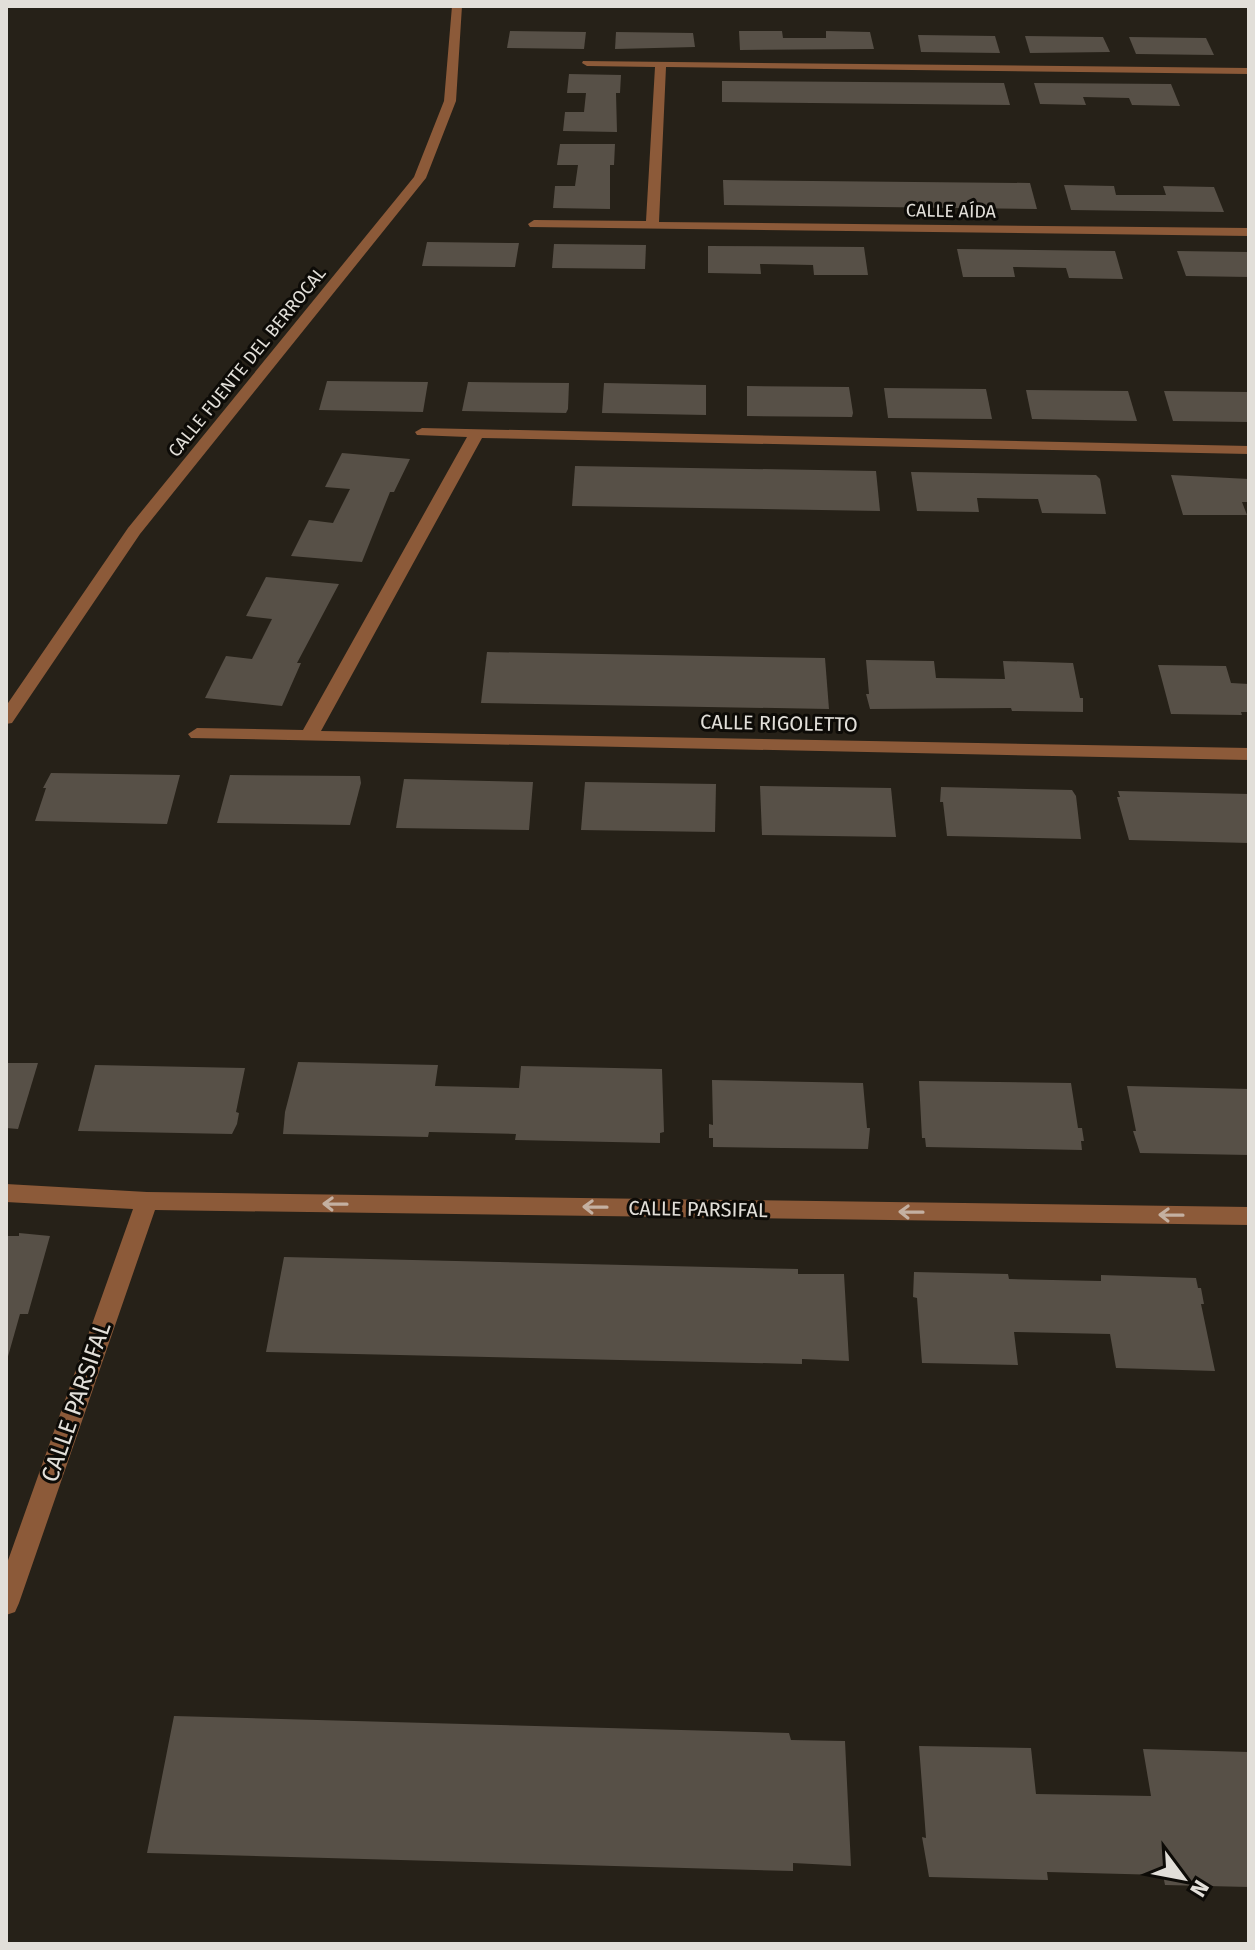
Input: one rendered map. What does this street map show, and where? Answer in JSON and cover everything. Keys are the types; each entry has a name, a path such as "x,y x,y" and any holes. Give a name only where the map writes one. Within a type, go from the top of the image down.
{"street":[{"name":"CALLE FUENTE DEL BERROCAL","path":"6,719 134,531 420,178 450,101 457,6"},
{"path":"587,63 1249,71"},
{"path":"652,226 661,64"},
{"name":"CALLE AÍDA","path":"534,224 1249,232"},
{"path":"422,432 1249,450"},
{"path":"309,736 477,433"},
{"name":"CALLE RIGOLETTO","path":"197,734 1249,754"},
{"name":"CALLE PARSIFAL","path":"6,1193 147,1201 1249,1216"},
{"name":"CALLE PARSIFAL","path":"6,1603 147,1201"}],"building":[{"path":"510,31 586,32 584,49 507,48"},
{"path":"739,31 782,31 783,38 826,38 826,31 870,32 874,49 740,50"},
{"path":"616,32 693,33 695,47 615,49"},
{"path":"918,35 995,36 1000,53 921,52"},
{"path":"1025,36 1103,37 1110,52 1030,53"},
{"path":"1129,37 1206,38 1214,55 1136,54"},
{"path":"569,74 621,75 620,93 616,93 617,132 563,131 565,112 584,112 586,93 567,93"},
{"path":"722,81 1004,83 1010,105 722,102"},
{"path":"1034,83 1171,84 1180,106 1132,105 1129,98 1083,97 1086,105 1040,104"},
{"path":"560,144 615,144 614,165 610,165 610,209 553,208 555,186 575,186 578,165 557,165"},
{"path":"723,180 1030,183 1037,209 724,205"},
{"path":"1064,185 1114,186 1116,195 1166,195 1163,186 1214,187 1224,212 1071,210"},
{"path":"427,242 519,243 515,267 422,266"},
{"path":"554,244 646,245 645,269 552,268"},
{"path":"708,246 864,247 868,275 814,275 813,265 760,264 761,274 708,273"},
{"path":"957,249 1115,251 1123,279 1069,278 1066,268 1013,267 1015,277 963,277"},
{"path":"1177,251 1249,252 1249,277 1186,276"},
{"path":"327,381 428,382 423,412 319,410"},
{"path":"468,382 569,383 568,409 566,413 462,411"},
{"path":"604,383 706,385 706,415 602,413"},
{"path":"747,386 849,387 852,417 747,416"},
{"path":"884,388 986,389 992,419 888,418"},
{"path":"1026,390 1128,391 1137,421 1032,419"},
{"path":"1164,391 1249,392 1249,422 1173,421"},
{"path":"342,453 410,459 394,492 390,492 362,562 291,556 309,520 333,523 350,489 325,487"},
{"path":"575,466 876,471 880,511 572,506"},
{"path":"911,472 1096,475 1100,479 1106,514 1042,513 1038,499 977,498 979,512 917,511"},
{"path":"1171,475 1249,479 1249,502 1242,502 1247,515 1183,515"},
{"path":"266,577 339,584 297,663 301,663 282,706 205,698 226,656 252,659 272,619 246,616"},
{"path":"487,652 825,658 829,709 481,703"},
{"path":"866,660 934,661 936,678 1005,679 1003,661 1073,663 1080,698 1083,698 1083,712 1012,711 1011,708 870,709 866,694 869,694"},
{"path":"1158,665 1226,666 1231,683 1249,684 1249,712 1241,712 1242,715 1171,714"},
{"path":"51,773 180,775 167,824 35,821 46,788 43,788"},
{"path":"230,775 360,776 361,783 350,825 217,823"},
{"path":"404,779 533,782 529,830 396,828"},
{"path":"585,782 716,784 715,832 581,830"},
{"path":"760,786 891,788 896,837 762,835"},
{"path":"941,787 1072,790 1076,796 1081,839 947,836 943,802 940,802"},
{"path":"1118,791 1249,794 1249,843 1129,840"},
{"path":"298,1062 438,1065 435,1086 519,1088 521,1066 662,1069 664,1132 660,1133 660,1143 515,1140 516,1134 429,1132 428,1137 283,1134 285,1112"},
{"path":"6,1063 38,1063 18,1129 6,1128"},
{"path":"95,1065 245,1068 236,1112 239,1113 237,1124 232,1134 78,1131"},
{"path":"712,1080 863,1083 867,1128 870,1128 868,1149 713,1147 713,1138 709,1138 709,1124 713,1125"},
{"path":"919,1081 1071,1083 1078,1128 1082,1128 1082,1150 926,1147 925,1138 922,1138"},
{"path":"1127,1086 1249,1089 1249,1155 1140,1153 1133,1131 1136,1131"},
{"path":"19,1233 50,1236 28,1314 20,1314 7,1360 6,1236 19,1236"},
{"path":"284,1257 798,1269 798,1274 844,1274 849,1361 802,1359 802,1364 266,1352"},
{"path":"914,1272 1008,1274 1009,1279 1101,1281 1101,1275 1196,1278 1198,1288 1201,1288 1204,1304 1201,1304 1215,1371 1116,1368 1110,1334 1014,1332 1018,1365 922,1363 917,1298 913,1297"},
{"path":"174,1716 789,1733 791,1740 845,1741 851,1866 793,1863 793,1871 147,1853"},
{"path":"919,1746 1031,1748 1036,1794 1151,1796 1143,1749 1249,1752 1249,1887 1165,1885 1163,1875 1047,1872 1048,1880 929,1877 922,1837 926,1838"}]}
